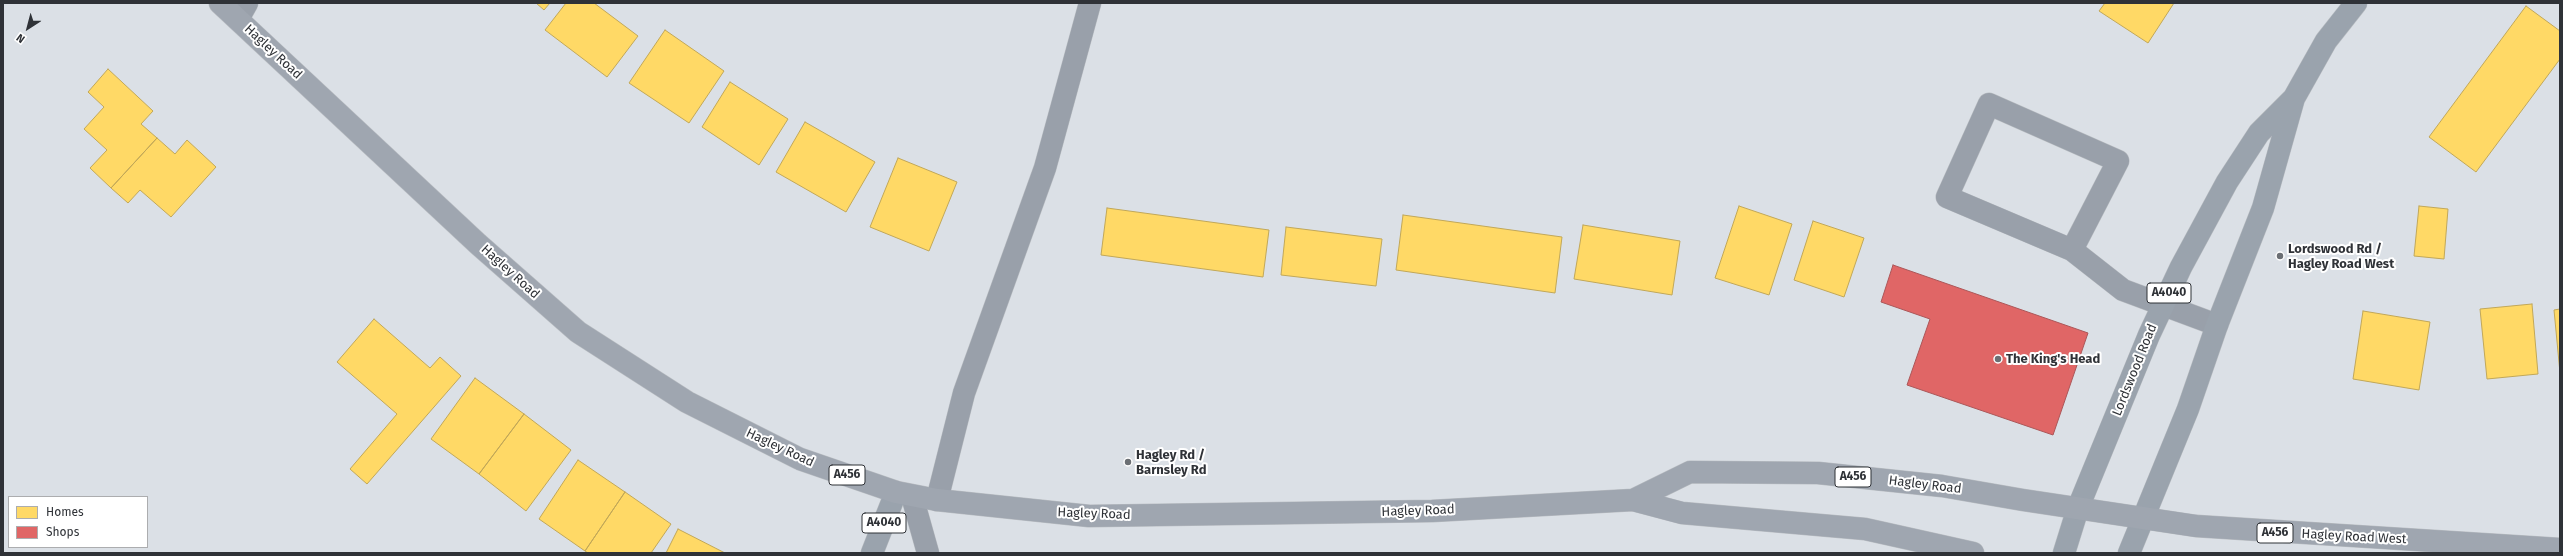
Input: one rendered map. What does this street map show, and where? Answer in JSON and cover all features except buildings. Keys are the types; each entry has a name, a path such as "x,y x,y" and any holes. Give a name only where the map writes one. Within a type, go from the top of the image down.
{"highway":[{"name":"Hagley Road","path":"220,3 242,11 478,244 578,332 687,402 800,459 904,494 937,500 1089,516 1432,511 1633,500 1682,514 1865,529 1972,553"},
{"name":"Hagley Road","path":"1633,500 1690,472 1818,473 1942,486 2078,508"},
{"name":"Hagley Road West","path":"2078,508 2196,526 2283,534 2560,549"}],"main road":[{"name":"Lordswood Road","path":"2130,552 2188,409 2217,325 2263,208 2294,98 2326,41 2356,3"},
{"name":"Lordswood Road","path":"2064,553 2078,508 2163,304 2227,182 2259,133 2294,98"},
{"name":"A4040","path":"872,553 904,494"}],"street":[{"path":"937,500 964,393 1045,168 1090,3"},
{"path":"2072,250 2118,161 1989,104 1948,197 2072,250 2123,290 2217,325"},
{"path":"904,494 928,553"}],"place":[{"name":"Lordswood Rd / Hagley Road West","path":"2280,256"},
{"name":"The King's Head","path":"1998,359"},
{"name":"Hagley Rd / Barnsley Rd","path":"1128,462"}]}
